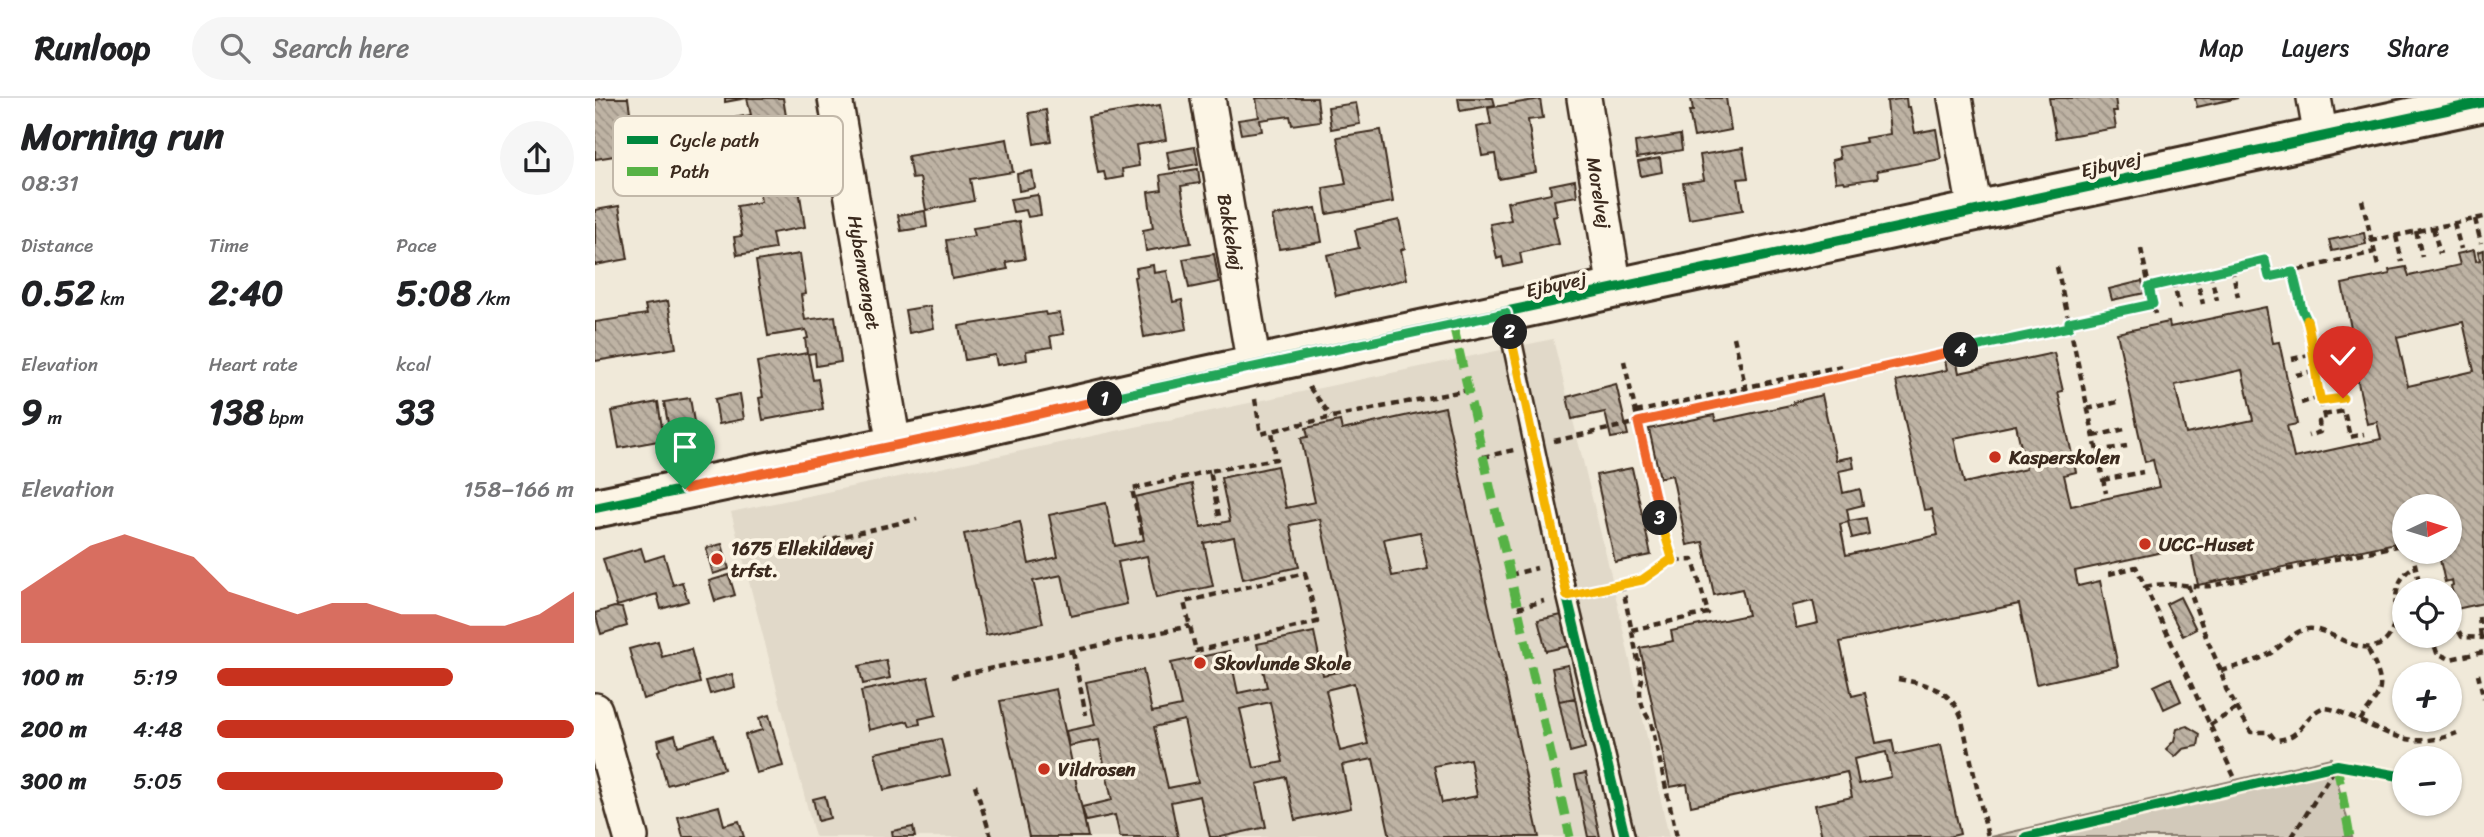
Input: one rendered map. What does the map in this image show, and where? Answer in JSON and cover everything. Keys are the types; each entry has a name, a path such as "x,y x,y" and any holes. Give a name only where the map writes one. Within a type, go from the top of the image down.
{"street":[{"name":"Hybenvænget","path":"835,98 838,116"},
{"name":"Bakkehøj","path":"1208,98 1254,366"},
{"name":"Morelvej","path":"1584,98 1615,289"},
{"path":"1955,98 1975,211"},
{"path":"2314,98 2321,136"},
{"name":"Ejbyvej","path":"595,508 2484,102"},
{"name":"Hybenvænget","path":"843,145 894,445"},
{"path":"595,710 631,837"}],"lane":[{"path":"1506,313 1567,596 1625,837"}],"path":[{"path":"2361,200 2378,266"},
{"path":"2371,241 2484,217"},
{"path":"2475,219 2481,243"},
{"path":"2454,223 2461,249"},
{"path":"2433,228 2440,254"},
{"path":"2416,231 2422,257"},
{"path":"2396,236 2402,262"},
{"path":"2141,249 2155,314"},
{"path":"2149,287 2265,260 2269,277 2374,252"},
{"path":"2057,267 2106,493"},
{"path":"2232,268 2238,297"},
{"path":"2293,272 2312,341 2314,369 2325,420 2319,422 2320,432 2308,436"},
{"path":"2210,273 2217,300"},
{"path":"2196,276 2203,304"},
{"path":"2173,281 2180,309"},
{"path":"1576,435 2153,304"},
{"path":"1734,337 1748,398"},
{"path":"2292,359 2334,349"},
{"path":"1624,361 1661,522 1673,561"},
{"path":"1636,412 1846,365"},
{"path":"2296,375 2337,365"},
{"path":"1257,412 1261,434 1344,413 1468,390"},
{"path":"2301,403 2343,398"},
{"path":"2088,409 2118,402"},
{"path":"2324,415 2344,411 2350,437 2364,435"},
{"path":"2094,436 2125,429"},
{"path":"1142,534 1132,489 1276,459 1272,431"},
{"path":"2097,451 2127,446"},
{"path":"1210,471 1219,516"},
{"path":"2103,480 2143,472"},
{"path":"797,556 829,548 827,540 917,519"},
{"path":"2145,587 2173,582 2211,586 2392,547"},
{"path":"1567,596 1642,580 1669,561 1693,560 1708,614 1631,630"},
{"path":"2221,671 2270,654 2297,632 2304,630 2324,632 2359,646 2386,641 2394,616 2397,586 2407,571 2415,566 2418,578"},
{"path":"2109,574 2136,567 2240,789"},
{"path":"1305,573 1317,622 1196,651 1190,626 1184,602 1305,573"},
{"path":"1622,584 1642,680 1639,689 1645,714 1651,722 1677,837"},
{"path":"2188,585 2221,671 2225,689 2251,732 2269,732 2275,740 2285,740 2298,733 2309,717 2322,708 2340,711 2399,737 2418,741 2438,740 2457,733"},
{"path":"2462,637 2482,638 2479,617"},
{"path":"951,677 1190,626"},
{"path":"2360,721 2380,688 2375,666 2366,646"},
{"path":"2435,648 2437,653 2450,659 2484,652"},
{"path":"1073,652 1086,715"},
{"path":"2478,674 2484,699"},
{"path":"1898,679 1927,684 1955,701 1961,716 1988,837"},
{"path":"2210,725 2237,708"},
{"path":"2292,837 2337,765"},
{"path":"2325,768 2337,765 2351,767"},
{"path":"975,785 991,837"},
{"path":"2227,792 2252,786"}],"shaded area":[{"name":"Skovlunde Skole","path":"1553,339 1611,575 1669,837 815,837 731,512"},
{"path":"2331,758 2352,837 1990,837"}],"building":[{"path":"628,98 631,116 613,116 613,156 595,159 595,100"},
{"path":"725,98 747,98 725,102"},
{"path":"747,98 783,98 786,116 745,116 751,115"},
{"path":"1256,98 1317,98 1320,121 1292,125 1290,116 1260,120 1262,131 1241,134 1238,120 1259,117"},
{"path":"1458,98 1493,98 1495,105 1460,111"},
{"path":"1691,98 1726,98 1731,130 1694,137 1689,111 1693,111"},
{"path":"1906,98 1915,133 1936,129 1941,159 1877,171 1878,178 1836,182 1832,160 1840,158 1838,147 1866,142 1865,138 1890,134 1887,101"},
{"path":"2049,98 2115,98 2117,111 2113,111 2116,128 2056,138"},
{"path":"2195,98 2238,98 2197,107"},
{"path":"1540,99 1543,118 1528,120 1536,172 1499,179 1495,154 1482,156 1477,127 1491,124 1488,108"},
{"path":"1356,103 1360,124 1331,129 1328,107"},
{"path":"1160,105 1166,140 1136,145 1139,166 1122,169 1123,177 1106,180 1104,172 1098,173 1088,117"},
{"path":"1046,110 1051,141 1034,144 1029,113"},
{"path":"1381,130 1393,202 1327,214 1323,188 1346,184 1337,137"},
{"path":"1680,135 1682,150 1637,158 1635,142"},
{"path":"1007,139 1013,172 970,179 974,201 926,210 920,178 912,179 908,156"},
{"path":"1195,147 1198,164 1170,169 1167,152"},
{"path":"1743,148 1748,178 1738,179 1743,210 1689,219 1683,183 1704,180 1700,155"},
{"path":"1660,158 1662,172 1641,176 1638,162"},
{"path":"1198,169 1200,183 1181,186 1191,243 1146,251 1143,230 1153,228 1148,192 1162,190 1160,175"},
{"path":"1032,171 1035,188 1019,191 1017,174"},
{"path":"1575,180 1577,196 1554,200 1557,216 1553,217 1559,244 1520,253 1522,263 1504,267 1502,257 1497,259 1490,224 1511,220 1507,202 1551,193 1550,185"},
{"path":"1038,195 1041,215 1028,217 1026,210 1013,212 1010,199"},
{"path":"760,196 800,196 805,227 772,233 775,249 737,255 734,237 742,236 737,206 761,202"},
{"path":"619,206 628,259 595,265 595,210"},
{"path":"1316,208 1322,242 1279,249 1272,216"},
{"path":"925,211 927,227 901,231 898,215"},
{"path":"1399,220 1405,248 1401,250 1407,279 1336,296 1327,255 1359,248 1355,230"},
{"path":"1019,221 1025,259 1006,262 1008,269 952,279 946,240 975,236 973,228"},
{"path":"2364,233 2366,244 2332,251 2329,240"},
{"name":"UCC-Huset","path":"2474,250 2476,261 2480,260 2478,252 2484,250 2484,603 2462,608 2462,578 2444,578 2441,564 2462,564 2462,494 2392,494 2392,544 2198,585 2190,546 2075,571 2078,586 2100,581 2118,666 2036,684 2019,604 1840,642 1852,696 1865,693 1876,743 1892,740 1895,755 1941,745 1960,834 1948,837 1822,837 1815,805 1852,797 1847,772 1691,806 1687,784 1670,787 1640,648 1673,641 1671,631 1748,615 1742,589 1714,595 1703,542 1687,545 1672,475 1660,478 1649,429 1714,415 1716,421 1795,404 1794,402 1822,395 1836,460 1852,457 1854,468 1839,471 1843,493 1860,489 1863,505 1847,509 1849,521 1866,518 1869,534 1852,538 1848,522 1840,524 1846,555 1938,535 1932,509 1924,510 1896,381 1947,370 1943,351 1954,348 1959,373 2054,353 2063,391 2058,392 2076,472 2064,475 2071,506 2159,487 2153,460 2145,462 2117,333 2169,322 2170,327 2266,307 2273,343 2279,342 2297,424 2287,426 2294,458 2381,439 2377,422 2367,424 2351,350 2342,352 2338,336 2352,333 2342,284 2390,274 2389,270 2406,267 2409,276 2460,265 2457,254","holes":["2463,322 2474,371 2408,386 2397,337","2242,370 2253,420 2186,434 2175,385","2016,425 2026,469 1964,483 1954,438","1813,601 1818,623 1796,628 1791,606","1886,752 1891,777 1859,784 1854,759"]},
{"path":"800,254 806,294 801,295 805,320 835,316 841,362 816,366 815,353 808,354 813,380 818,379 823,409 763,420 759,398 763,397 757,362 807,353 805,339 808,338 806,330 768,336 756,261"},
{"path":"1214,254 1219,282 1189,288 1183,259"},
{"path":"1153,265 1154,273 1167,271 1173,302 1182,300 1187,329 1144,337 1134,277 1137,276 1136,268"},
{"path":"2142,281 2145,293 2112,300 2109,289"},
{"path":"668,301 676,348 595,361 595,322 647,314 645,305"},
{"path":"930,306 934,328 909,333 905,310"},
{"path":"1045,312 1046,315 1060,313 1064,334 1050,336 1052,347 1026,351 1027,360 997,365 995,355 965,360 959,326"},
{"path":"1616,384 1628,435 1611,438 1605,412 1572,419 1567,397"},
{"path":"740,394 744,419 719,424 715,399"},
{"path":"690,398 696,434 671,439 664,402"},
{"path":"658,402 664,440 619,448 612,411"},
{"path":"1445,407 1539,837 1390,837 1373,759 1342,765 1351,808 1295,820 1286,777 1257,784 1266,827 1221,837 1210,837 1200,796 1171,802 1178,837 1120,837 1115,815 1086,821 1082,807 1112,800 1099,740 1069,746 1066,731 1095,725 1086,682 1143,670 1152,712 1181,706 1171,663 1229,651 1238,693 1267,687 1257,644 1314,632 1323,675 1352,669 1320,519 1290,525 1299,567 1243,579 1234,537 1204,543 1213,586 1156,598 1147,556 1118,562 1127,604 1071,616 1062,575 1033,581 1043,623 986,635 964,534 1020,522 1029,564 1058,557 1049,515 1106,503 1115,546 1144,540 1135,497 1192,484 1201,527 1230,521 1221,478 1277,466 1286,508 1315,502 1301,438 1308,437 1306,428 1340,421 1342,430","holes":["1420,532 1428,569 1392,576 1384,539","1354,683 1368,744 1340,751 1326,690","1270,702 1283,762 1254,768 1240,709","1184,720 1198,782 1168,788 1154,727","1470,759 1477,796 1442,803 1434,766"]},
{"path":"1632,468 1651,555 1615,562 1596,475"},
{"name":"1675 Ellekildevej trfst.","path":"722,544 729,569 713,574 706,548"},
{"path":"641,548 645,561 664,555 673,585 682,582 688,601 661,609 657,594 617,606 603,559"},
{"path":"729,575 735,595 715,601 709,581"},
{"path":"2180,597 2196,629 2183,636 2166,604"},
{"path":"614,607 622,608 627,626 601,634 595,613"},
{"path":"1562,615 1569,646 1546,651 1538,620"},
{"path":"658,641 662,657 691,649 700,683 643,699 629,649"},
{"path":"886,660 890,678 863,684 859,666"},
{"path":"1568,665 1575,698 1559,701 1552,668"},
{"path":"732,674 735,687 710,694 706,681"},
{"path":"928,677 936,715 919,719 920,724 910,726 908,721 869,730 861,691"},
{"path":"2171,678 2181,701 2164,709 2154,686"},
{"name":"Vildrosen","path":"1056,689 1088,837 1029,837 1000,701"},
{"path":"1575,698 1585,748 1570,752 1559,701"},
{"path":"769,715 783,766 756,773 745,735 762,730 759,718"},
{"path":"2187,726 2200,734 2198,746 2183,749 2175,757 2166,749 2174,741 2177,729"},
{"path":"675,735 678,746 714,735 724,769 667,785 658,751 658,740"},
{"path":"941,739 950,775 884,790 875,753"},
{"path":"1586,773 1600,837 1588,837 1575,775"},
{"path":"825,796 830,818 818,821 813,799"},
{"path":"719,806 724,825 739,821 744,837 683,837 678,817"},
{"path":"913,827 915,837 893,837 892,831"}],"marked path":[{"path":"1453,324 1570,837"},
{"path":"2337,765 2350,837"}],"cycle path":[{"path":"595,508 960,432 1173,383 2484,102"},
{"path":"1506,313 1559,563 1625,837"},
{"path":"2026,837 2337,765 2392,775"}],"place":[{"name":"Kasperskolen","path":"1995,457"},
{"name":"UCC-Huset","path":"2145,544"},
{"name":"1675 Ellekildevej trfst.","path":"717,559"},
{"name":"Skovlunde Skole","path":"1200,663"},
{"name":"Vildrosen","path":"1044,769"}],"route":[{"path":"685,489 1506,313 1567,596 1642,580 1673,561 1661,522 1638,422 2069,327 2069,322 2153,304 2149,287 2265,260 2269,277 2293,272 2312,341 2315,378 2321,401 2343,398"}]}
